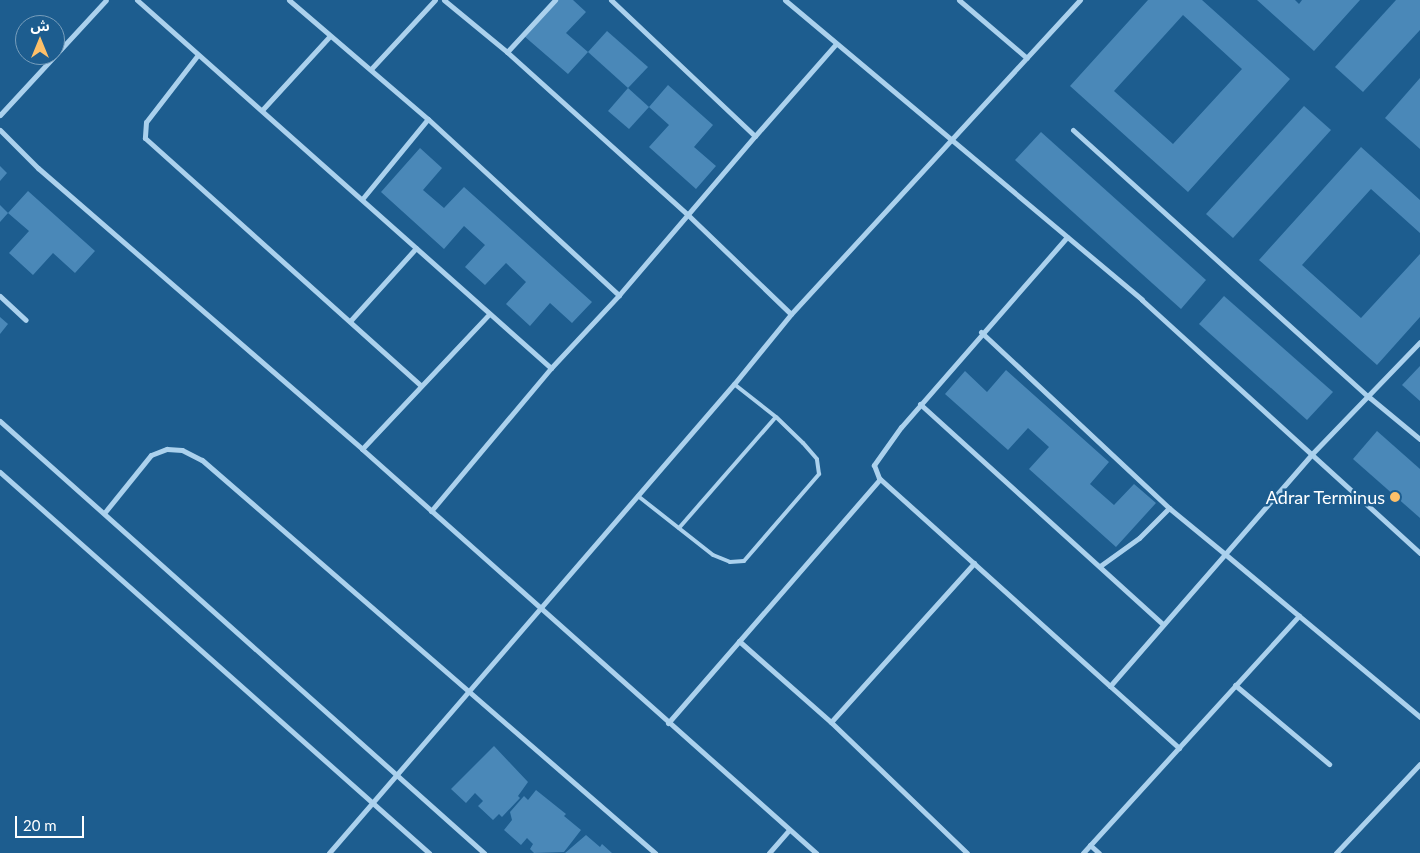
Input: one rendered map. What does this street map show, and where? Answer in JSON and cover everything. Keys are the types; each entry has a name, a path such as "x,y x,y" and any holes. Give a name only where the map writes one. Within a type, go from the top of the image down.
{"street":[{"path":"0,115 106,0"},
{"path":"137,0 197,56 262,109 363,198 416,248 551,368"},
{"path":"289,0 428,119 618,295"},
{"path":"371,70 435,0"},
{"path":"444,0 507,52 687,214 791,314"},
{"path":"507,52 555,0"},
{"path":"612,0 755,136"},
{"path":"785,0 835,45 1067,237 1312,454 1420,553"},
{"path":"959,0 1027,58"},
{"path":"329,853 371,802 469,692 734,384 791,314 953,141 1080,0"},
{"path":"262,109 330,36"},
{"path":"431,510 551,368 618,295 835,45"},
{"path":"197,56 146,122 145,138 351,320 420,385"},
{"path":"363,198 428,119"},
{"path":"0,130 46,174 362,449 540,610 816,853"},
{"path":"1073,130 1369,397 1420,439"},
{"path":"1067,237 981,332 920,404 876,459 875,471 880,479 1179,748"},
{"path":"351,320 416,248"},
{"path":"0,296 26,320"},
{"path":"362,449 420,385 489,314"},
{"path":"981,332 1169,508 1420,717"},
{"path":"1110,686 1312,454 1420,342"},
{"path":"920,404 1163,624"},
{"path":"0,420 484,853"},
{"path":"105,512 151,455 167,448 182,450 202,460 655,853"},
{"path":"0,472 429,853"},
{"path":"668,723 880,479"},
{"path":"1100,566 1139,538 1169,508"},
{"path":"832,722 974,563"},
{"path":"1083,853 1298,616"},
{"path":"739,641 832,722 964,852"},
{"path":"1235,685 1329,764"},
{"path":"1336,853 1420,764"},
{"path":"769,853 789,830"},
{"path":"1090,845 1099,853"}],"lane":[{"path":"638,496 713,555 730,562 744,561 819,474 817,459 776,417 734,384"},
{"path":"680,528 776,417"}],"building":[{"path":"556,0 573,0 586,12 566,33 588,52 568,74 524,36"},
{"path":"1148,0 1202,0 1290,79 1188,192 1070,86","holes":["1183,15 1242,69 1173,144 1114,91"]},
{"path":"1257,0 1295,0 1299,4 1302,0 1360,0 1314,51"},
{"path":"1396,0 1420,0 1420,30 1363,92 1335,67"},
{"path":"607,31 648,67 628,88 588,52"},
{"path":"1420,78 1420,149 1385,118"},
{"path":"668,85 713,125 694,147 716,166 696,189 649,147 669,125 649,107"},
{"path":"628,88 649,107 629,129 608,111"},
{"path":"1304,106 1331,130 1233,238 1206,214"},
{"path":"1041,132 1206,280 1181,309 1015,160"},
{"path":"1361,147 1420,200 1420,233 1371,189 1302,265 1361,318 1420,254 1420,317 1377,365 1259,260"},
{"path":"420,148 442,168 423,190 444,208 464,187 592,302 572,323 550,303 530,326 506,304 526,282 506,263 485,285 465,267 485,245 464,226 444,249 381,192"},
{"path":"0,166 7,173 0,181"},
{"path":"28,191 95,251 75,273 53,253 33,275 9,253 29,231 8,213"},
{"path":"0,205 8,213 0,222"},
{"path":"1224,296 1333,392 1307,420 1199,324"},
{"path":"0,317 8,324 0,334"},
{"path":"1420,366 1420,401 1402,385"},
{"path":"1006,370 1109,462 1090,484 1114,505 1134,484 1156,503 1116,547 1029,469 1049,447 1028,428 1008,450 945,394 965,371 987,392"},
{"path":"1377,431 1420,469 1420,518 1353,459"},
{"path":"494,746 528,782 518,796 520,798 502,817 499,814 493,820 478,806 483,801 475,793 466,803 451,789"},
{"path":"536,790 566,814 564,816 581,830 564,852 534,853 530,849 533,844 527,838 521,845 504,830 512,820 510,812 524,796 528,800"},
{"path":"586,835 600,847 602,844 612,853 565,853"}],"place":[{"name":"Adrar Terminus","path":"1395,497"}]}
